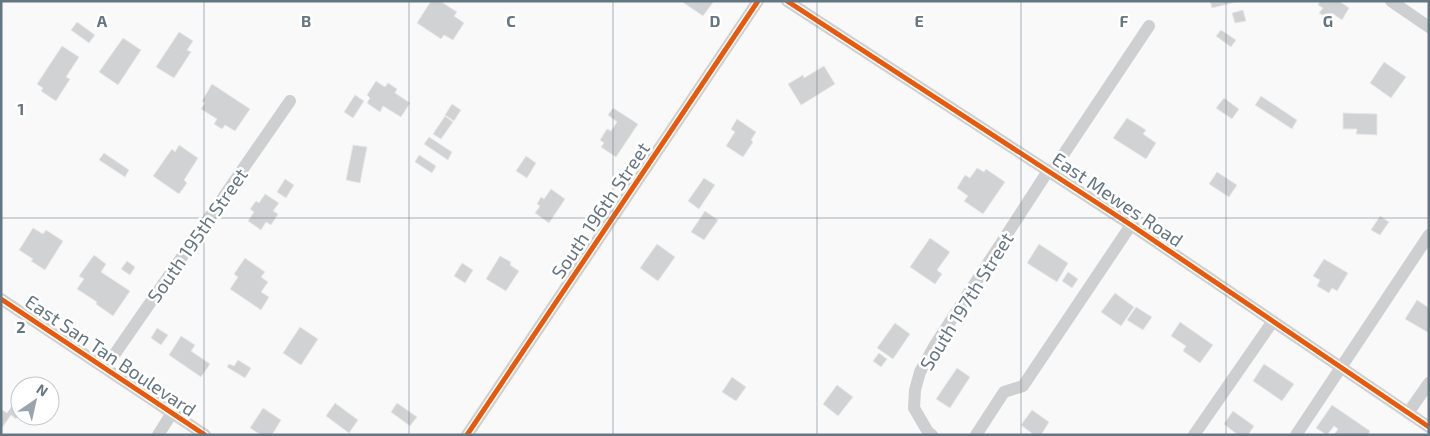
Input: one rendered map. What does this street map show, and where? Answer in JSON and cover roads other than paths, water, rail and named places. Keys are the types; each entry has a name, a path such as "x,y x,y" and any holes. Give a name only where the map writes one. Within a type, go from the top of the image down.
{"street":[{"name":"South 196th Street","path":"467,435 758,1"},
{"name":"East Mewes Road","path":"787,1 1131,225 1429,427"},
{"path":"1391,1 1429,27"},
{"name":"South 197th Street","path":"932,435 928,432 914,408 915,390 920,372 935,345 1148,26"},
{"name":"South 195th Street","path":"105,368 290,101"},
{"path":"976,435 1004,392 1023,386 1131,225"},
{"path":"1296,435 1429,235"},
{"name":"East San Tan Boulevard","path":"1,300 205,435"},
{"path":"1194,435 1273,321"},
{"path":"1408,413 1429,383"},
{"path":"158,435 172,413"}]}
